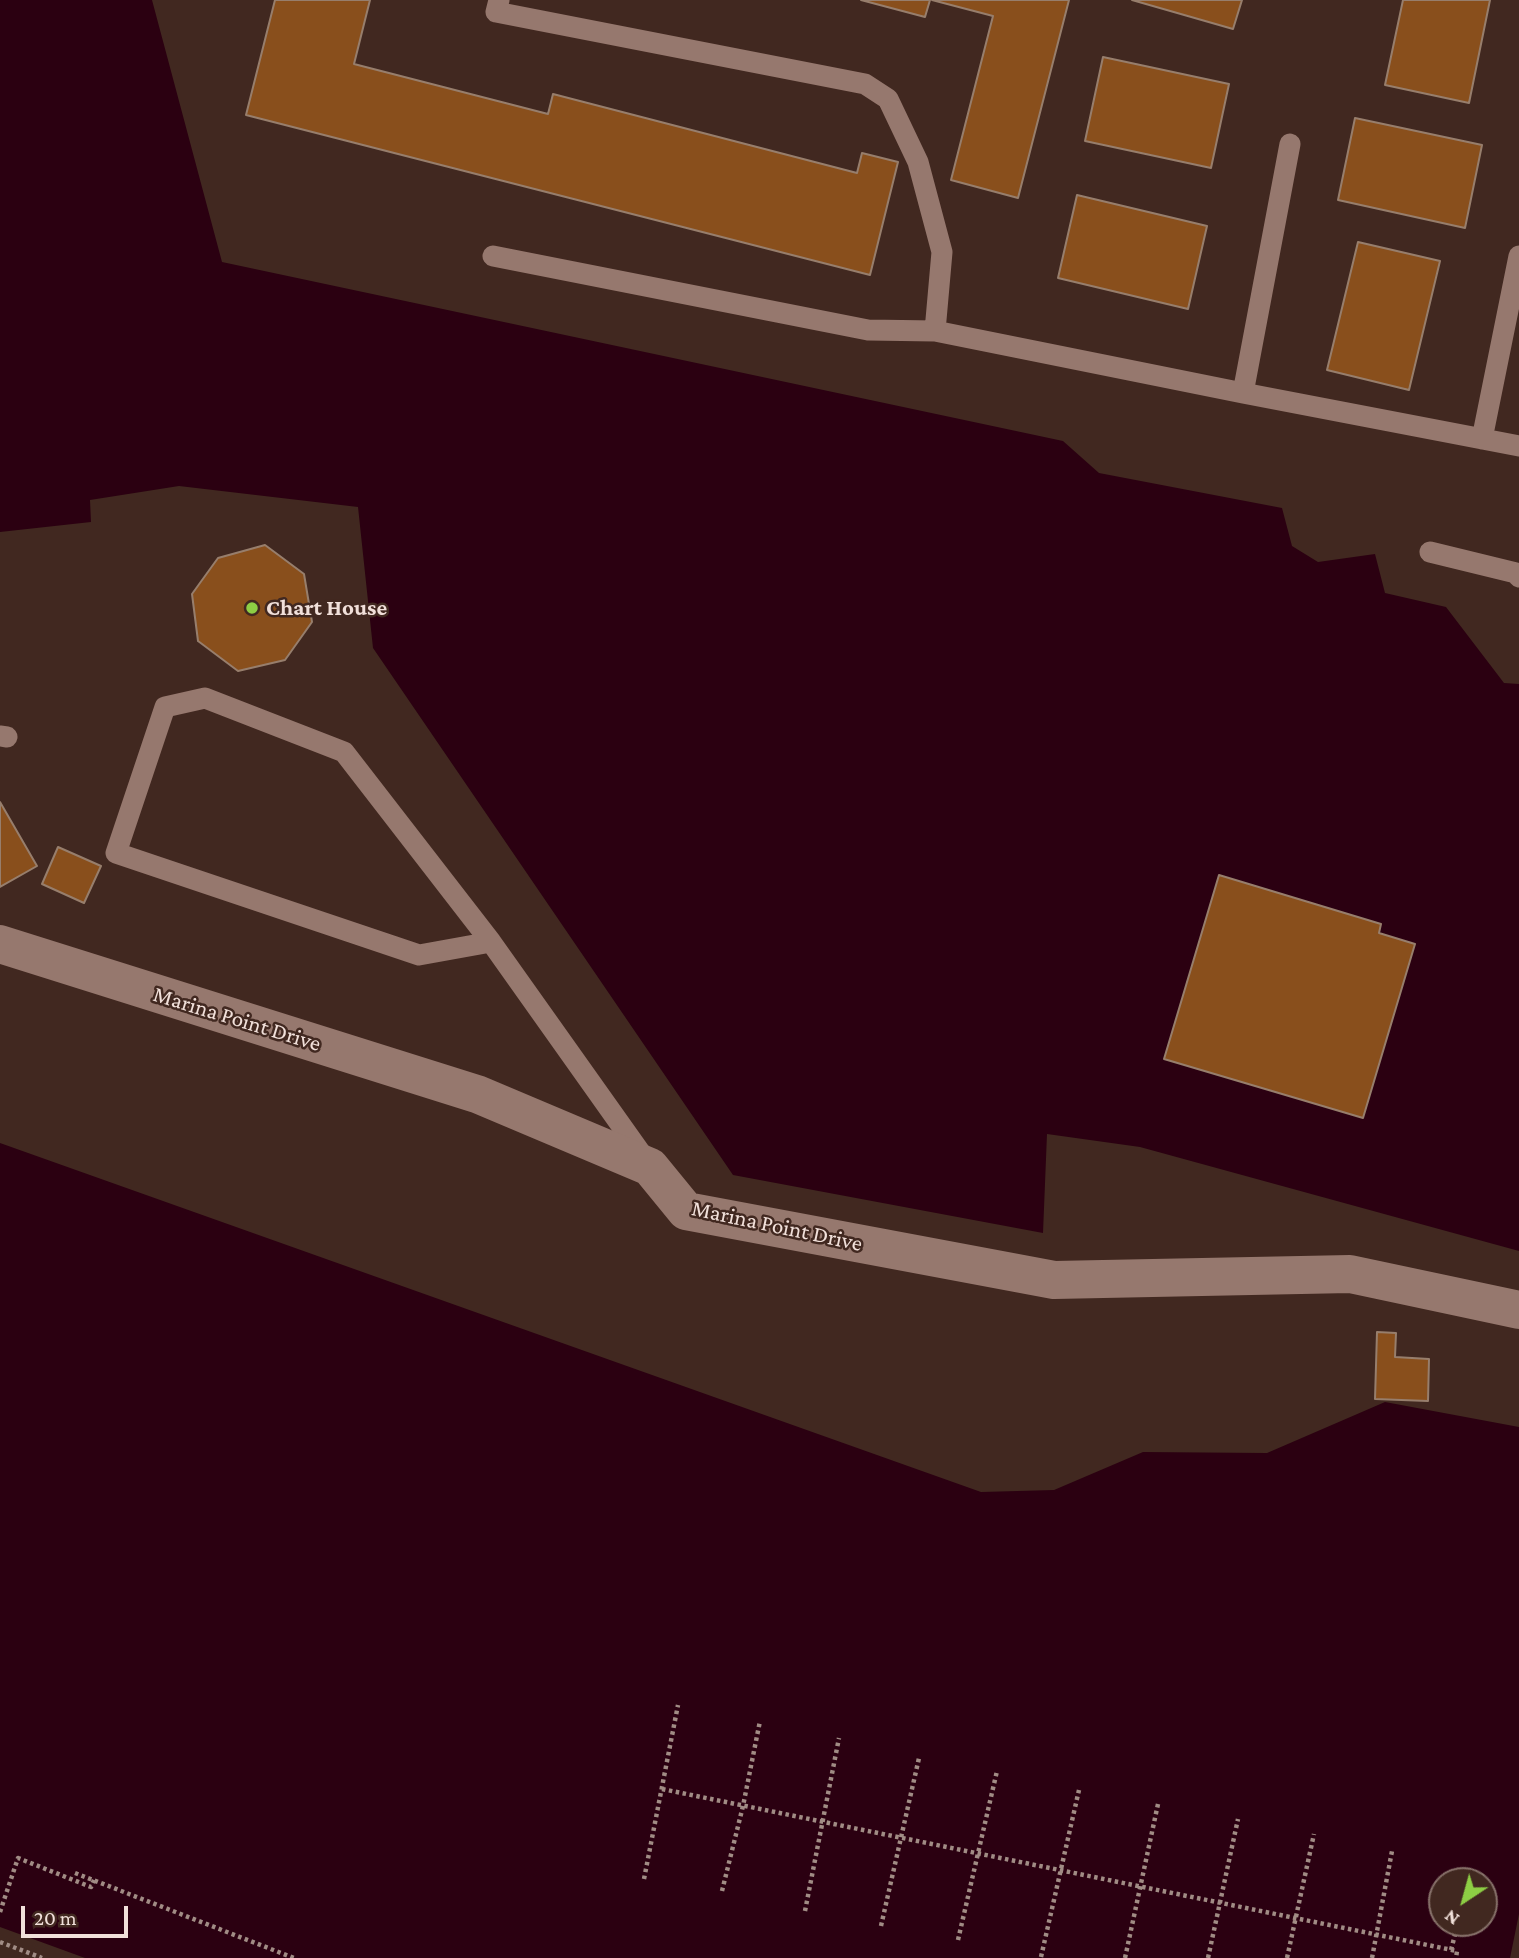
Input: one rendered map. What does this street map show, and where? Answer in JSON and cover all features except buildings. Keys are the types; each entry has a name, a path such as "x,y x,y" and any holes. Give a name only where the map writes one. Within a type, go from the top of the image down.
{"street":[{"name":"Marina Point Drive","path":"0,944 477,1094 650,1167 686,1211 1054,1280 1350,1274 1519,1310"}],"lane":[{"path":"499,0 496,12 864,84 888,99 918,162 942,252 935,331"},
{"path":"1243,393 1290,144"},
{"path":"493,256 868,330 935,331 1519,446"},
{"path":"1482,439 1519,256"},
{"path":"1430,552 1516,573 1519,577"},
{"path":"491,942 419,956 116,853 165,707 205,698 344,752 491,942 650,1167"}],"path":[{"path":"645,1879 678,1705"},
{"path":"722,1891 760,1721"},
{"path":"805,1911 839,1738"},
{"path":"881,1926 919,1758"},
{"path":"958,1940 997,1771"},
{"path":"662,1789 1457,1951 1455,1958"},
{"path":"1041,1957 1079,1790"},
{"path":"1125,1958 1158,1804"},
{"path":"1208,1958 1238,1819"},
{"path":"1287,1958 1314,1835"},
{"path":"1372,1958 1392,1851"},
{"path":"0,1912 18,1858 91,1887 94,1880"},
{"path":"75,1872 294,1958"},
{"path":"1451,1950 1454,1937"},
{"path":"0,1942 42,1958"}],"shaded area":[{"path":"0,0 152,0 222,262 1063,441 1099,473 1282,508 1292,546 1318,562 1375,554 1385,593 1446,607 1504,683 1519,684 1519,1251 1140,1147 1047,1134 1043,1233 733,1175 373,648 358,507 179,486 90,500 91,522 0,532"},
{"path":"0,1143 981,1492 1054,1490 1143,1452 1267,1453 1385,1402 1519,1427 1519,1914 1510,1958 85,1958 0,1927"}],"place":[{"name":"Chart House","path":"252,608"}]}
